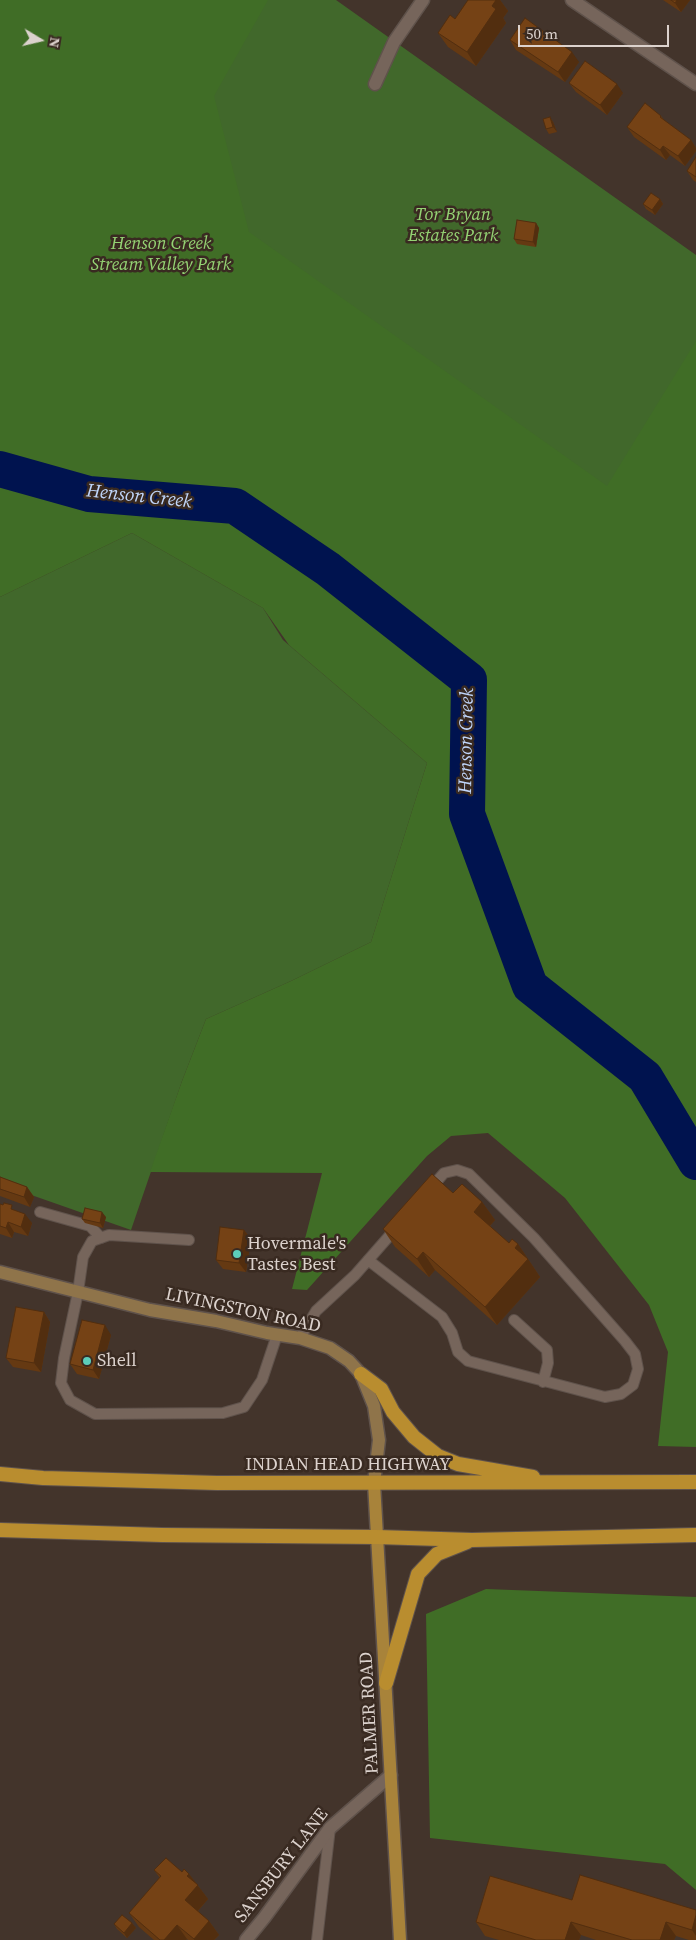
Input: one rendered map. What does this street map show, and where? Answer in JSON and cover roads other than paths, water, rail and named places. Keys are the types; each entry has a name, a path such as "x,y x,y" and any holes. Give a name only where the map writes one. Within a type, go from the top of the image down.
{"highway":[{"path":"361,1374 381,1389 393,1412 414,1438 438,1456 458,1464 570,1484"},
{"name":"INDIAN HEAD HIGHWAY","path":"0,1474 43,1478 208,1483 570,1484 696,1482"},
{"path":"0,1530 162,1535 377,1536 472,1540 696,1535"},
{"path":"386,1683 418,1574 437,1554 472,1540"}],"main road":[{"name":"LIVINGSTON ROAD","path":"0,1272 150,1310 300,1338 330,1348 349,1361 361,1374 374,1406 379,1440 374,1483"},
{"name":"PALMER ROAD","path":"374,1483 400,1940"}],"street":[{"path":"375,84 394,42 423,0"},
{"path":"572,0 696,84"},
{"name":"SANSBURY LANE","path":"246,1940 330,1828 391,1775"}],"lane":[{"path":"368,1260 442,1316 452,1333 458,1352 468,1362 605,1397 621,1394 633,1385 638,1369 635,1354 534,1238 469,1174 457,1170 444,1173 425,1195"},
{"path":"40,1212 90,1226 101,1238"},
{"path":"300,1338 316,1311 368,1260 406,1217"},
{"path":"189,1240 109,1234 92,1241 83,1257 78,1292 64,1358 61,1383 70,1400 95,1414 223,1413 244,1406 262,1380 277,1335"},
{"path":"514,1320 547,1350 548,1363 543,1382"},
{"path":"317,1940 330,1828"}],"waterway":[{"name":"Henson Creek","path":"0,469 89,494 235,506 328,569 469,680 467,814 530,986 645,1077 696,1162"}],"place":[{"name":"Hovermale's Tastes Best","path":"237,1254"},
{"name":"Shell","path":"87,1361"}],"park label":[{"name":"Tor Bryan Estates Park","path":"453,225"},
{"name":"Henson Creek Stream Valley Park","path":"161,254"}]}
